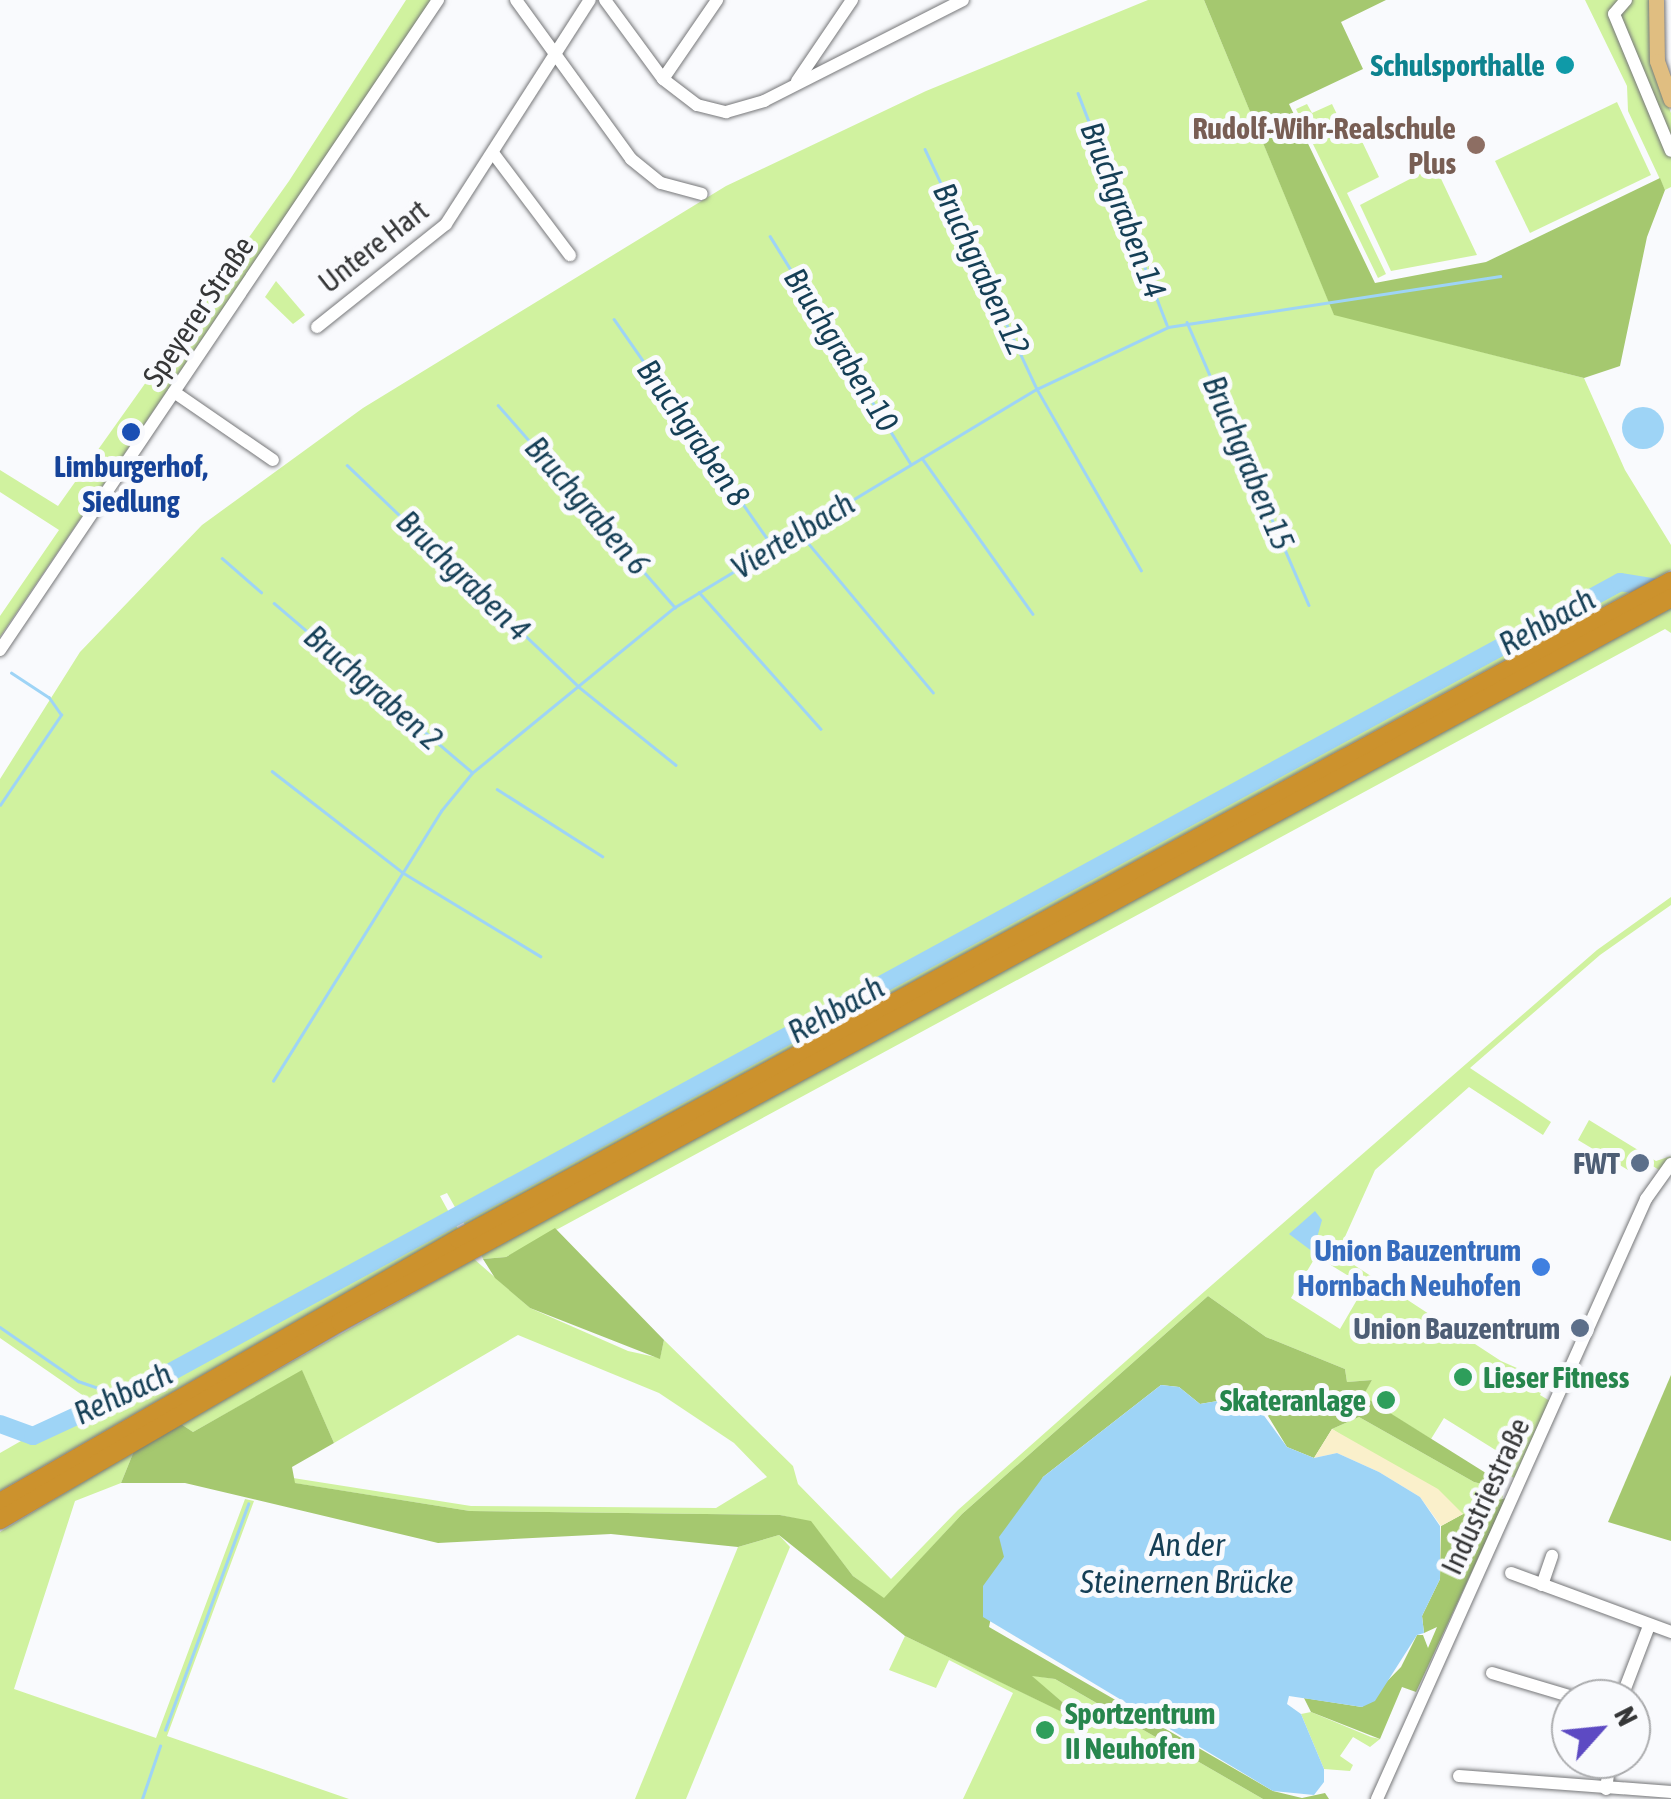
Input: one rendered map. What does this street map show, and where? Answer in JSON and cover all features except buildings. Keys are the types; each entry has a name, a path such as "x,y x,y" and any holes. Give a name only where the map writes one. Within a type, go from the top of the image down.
{"highway":[{"path":"0,1502 458,1239 1670,581"},
{"path":"0,1520 340,1322 1671,599"}],"main road":[{"path":"1656,0 1657,61 1671,100"},
{"path":"1666,0 1671,90"}],"street":[{"name":"Speyerer Straße","path":"0,650 438,0"},
{"path":"516,0 643,171 678,190 702,194"},
{"name":"Untere Hart","path":"317,328 322,318 446,224 590,0"},
{"path":"605,0 663,79 697,105 726,112 795,85 963,0"},
{"path":"663,79 718,0"},
{"path":"795,85 852,0"},
{"path":"1626,0 1614,14 1671,151"},
{"path":"493,152 570,256"},
{"path":"174,392 272,460"},
{"name":"Industriestraße","path":"1376,1799 1646,1199 1671,1164"},
{"path":"1542,1585 1552,1556"},
{"path":"1510,1574 1671,1632"},
{"path":"1629,1679 1649,1626"},
{"path":"1492,1674 1551,1691"},
{"path":"1459,1776 1671,1792"},
{"path":"1606,1789 1607,1779"}],"green space":[{"path":"406,0 432,0 0,637 0,616 59,530 0,492 0,470 58,506 289,181"},
{"path":"1148,0 1204,0 1334,314 1584,378 1625,470 1671,545 1671,570 465,1225 447,1193 440,1196 458,1229 0,1491 0,1453 91,1401 0,1338 0,779 80,652 202,525 363,408 726,186 926,91"},
{"path":"1204,0 1386,0 1341,22 1363,69 1289,104 1375,283 1486,262 1660,178 1665,190 1647,237 1620,366 1584,378 1334,315"},
{"path":"1585,0 1651,0 1660,85 1671,113 1671,187 1665,190 1628,111 1627,86"},
{"path":"1617,102 1651,175 1530,233 1495,161"},
{"path":"1307,104 1312,113 1332,104 1348,137 1358,133 1379,177 1347,193 1386,274 1378,278 1296,109"},
{"path":"1435,166 1477,255 1391,271 1360,205"},
{"path":"276,281 305,315 293,324 265,297"},
{"path":"1671,608 1671,633 1665,629 506,1257 483,1259 481,1254"},
{"path":"1671,897 1671,905 1600,955 1470,1068 1551,1122 1543,1135 1469,1087 1375,1170 1344,1239 1351,1263 1501,1361 1546,1381 1540,1395 1550,1401 1514,1478 1503,1472 1510,1459 1444,1418 1431,1439 1362,1396 1372,1380 1347,1382 1345,1369 1266,1337 1208,1296 962,1514 884,1599 853,1576 811,1522 780,1515 470,1511 294,1483 293,1478 471,1506 716,1508 767,1477 734,1443 659,1393 518,1335 334,1443 302,1371 193,1432 181,1424 474,1259 530,1308 628,1351 660,1358 664,1340 793,1466 798,1484 891,1579 958,1510 1597,950","holes":["1316,1256 1365,1286 1340,1329 1291,1298"]},
{"path":"1589,1120 1656,1161 1671,1156 1659,1170 1637,1156 1628,1170 1578,1140"},
{"path":"555,1228 664,1340 660,1359 530,1308 495,1278 483,1259 506,1257"},
{"path":"1208,1296 1266,1337 1345,1369 1347,1382 1372,1380 1363,1396 1497,1480 1508,1475 1501,1489 1474,1482 1359,1417 1332,1429 1314,1458 1287,1447 1265,1411 1241,1397 1200,1404 1179,1387 1161,1385 1043,1477 1004,1557 989,1627 1273,1791 1302,1798 1325,1793 1329,1799 1263,1799 1055,1679 1032,1676 1089,1725 905,1636 779,1535 738,1547 611,1534 438,1543 185,1483 121,1483 134,1451 181,1424 193,1432 302,1370 334,1443 292,1467 295,1483 470,1511 780,1515 811,1521 853,1576 884,1598 962,1514"},
{"path":"1671,1375 1671,1541 1608,1522"},
{"path":"1359,1417 1474,1482 1501,1489 1503,1497 1483,1518 1463,1514 1332,1429"},
{"path":"134,1451 121,1483 75,1501 14,1689 156,1738 245,1499 254,1501 167,1736 349,1799 0,1799 0,1532"},
{"path":"1506,1498 1416,1692 1402,1687 1380,1739 1311,1712 1304,1698 1362,1707 1401,1667 1417,1635 1423,1635 1428,1648 1437,1627 1424,1633 1422,1616 1440,1579 1441,1526 1463,1514 1483,1518 1495,1501"},
{"path":"779,1535 790,1547 686,1799 635,1799 738,1547"},
{"path":"905,1636 1088,1724 1030,1675 1055,1679 1263,1799 963,1799 1013,1693 949,1660 936,1688 889,1670"},
{"path":"1311,1712 1380,1739 1370,1747 1353,1737 1340,1756 1353,1765 1350,1771 1324,1769 1301,1714"}],"sand":[{"path":"1332,1429 1438,1489 1463,1514 1441,1526 1420,1497 1379,1472 1337,1453 1314,1458"}],"water":[{"path":"1643,407 1658,413 1664,428 1658,443 1643,449 1628,443 1622,428 1628,413"},
{"path":"1315,1211 1322,1220 1313,1252 1289,1234"},
{"name":"An der Steinernen Brücke","path":"1161,1385 1179,1387 1200,1404 1241,1397 1254,1402 1287,1447 1314,1458 1337,1453 1379,1472 1420,1497 1440,1526 1440,1579 1422,1616 1424,1633 1417,1635 1375,1701 1362,1707 1289,1696 1287,1704 1301,1714 1324,1769 1324,1782 1314,1795 1273,1791 983,1617 983,1586 1004,1557 999,1537 1043,1477"}],"waterway":[{"name":"Bruchgraben 14","path":"1078,93 1167,325"},
{"name":"Bruchgraben 12","path":"925,149 1037,389 1141,570"},
{"name":"Bruchgraben 10","path":"770,236 911,464"},
{"name":"Viertelbach","path":"273,1081 441,811 472,773 675,607 1037,389 1168,327 1500,276"},
{"name":"Bruchgraben 8","path":"614,319 773,547"},
{"name":"Bruchgraben 15","path":"1187,322 1309,605"},
{"name":"Bruchgraben 6","path":"498,405 675,607"},
{"path":"922,458 1033,614"},
{"name":"Bruchgraben 4","path":"347,465 579,687 676,765"},
{"path":"799,532 933,692"},
{"name":"Bruchgraben 2","path":"222,558 261,592"},
{"name":"Rehbach","path":"0,1424 33,1436 167,1374 1620,582 1671,590"},
{"path":"699,592 821,729"},
{"name":"Bruchgraben 2","path":"274,603 471,771"},
{"path":"0,805 61,715 49,698 11,673"},
{"name":"Viertelbach","path":"272,771 402,872 540,956"},
{"path":"497,789 602,856"},
{"path":"0,1327 78,1381 116,1394"},
{"path":"165,1730 248,1504"},
{"path":"142,1799 160,1746"}],"place":[{"name":"Schulsporthalle","path":"1565,65"},
{"name":"Rudolf-Wihr-Realschule Plus","path":"1476,145"},
{"name":"Limburgerhof, Siedlung","path":"131,432"},
{"name":"FWT","path":"1640,1163"},
{"name":"Union Bauzentrum Hornbach Neuhofen","path":"1541,1267"},
{"name":"Union Bauzentrum","path":"1580,1328"},
{"name":"Lieser Fitness","path":"1463,1377"},
{"name":"Skateranlage","path":"1386,1400"},
{"name":"Sportzentrum II Neuhofen","path":"1045,1730"}]}
